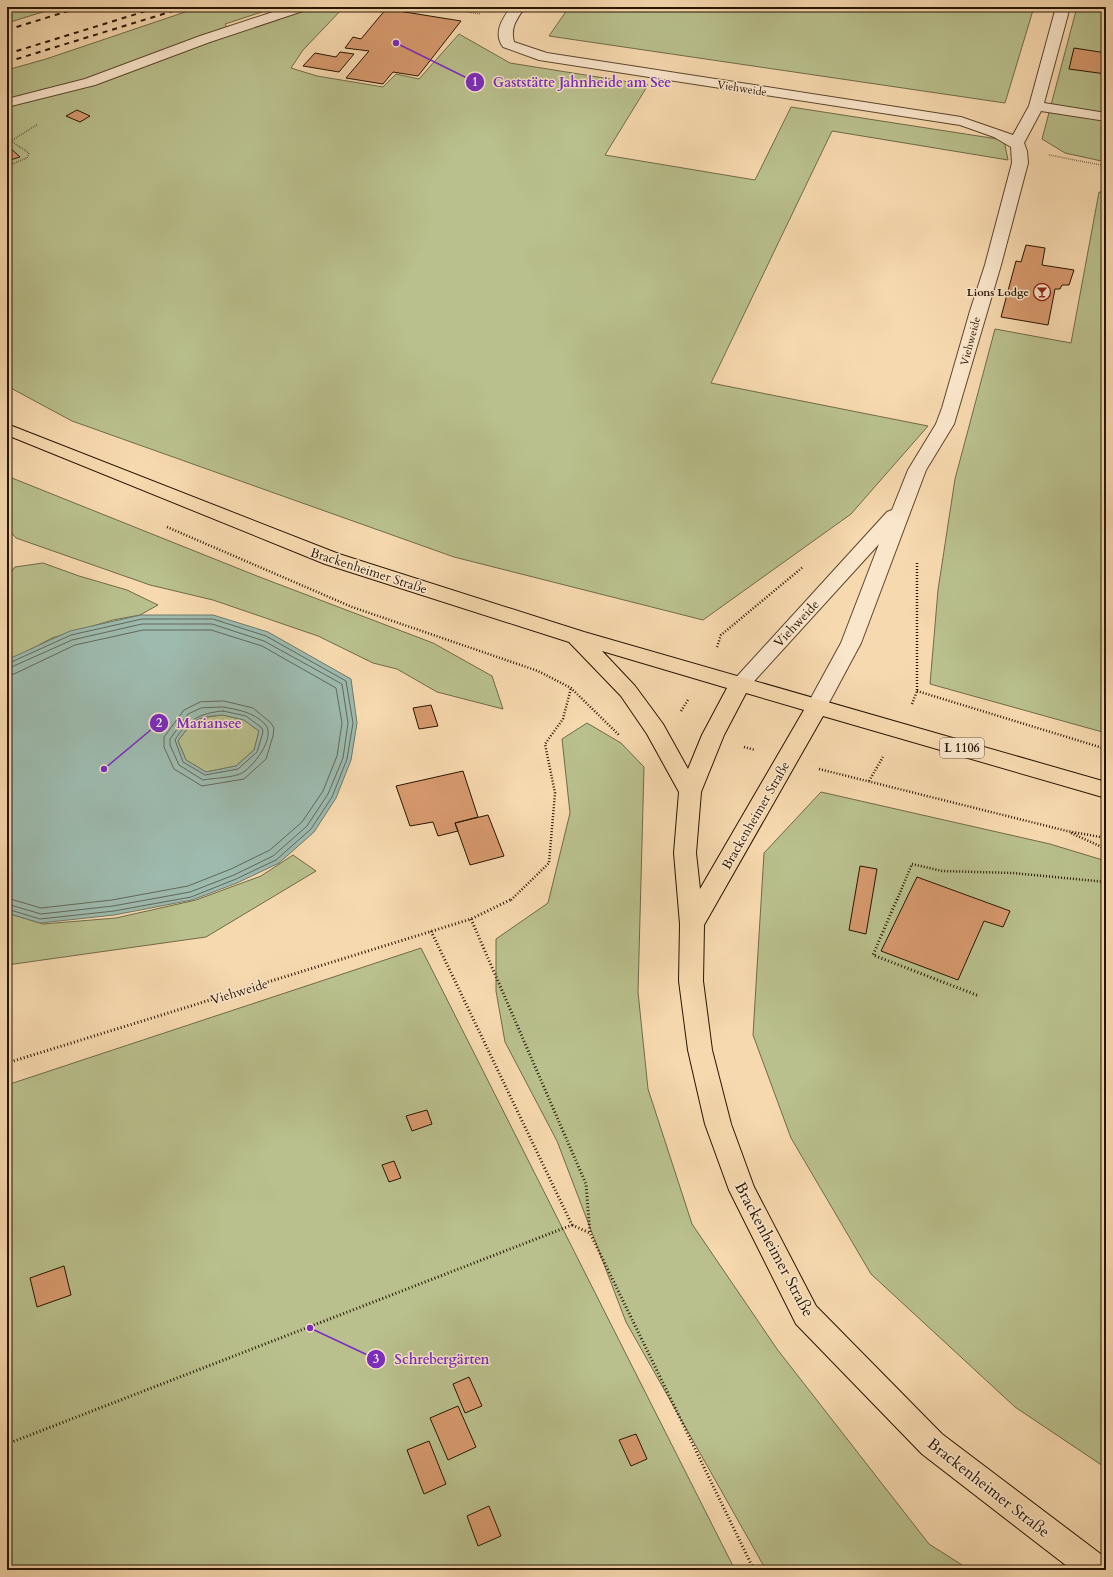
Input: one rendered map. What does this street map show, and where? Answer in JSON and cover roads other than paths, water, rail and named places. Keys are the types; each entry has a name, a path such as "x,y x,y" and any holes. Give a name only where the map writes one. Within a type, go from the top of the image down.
{"main road":[{"name":"Brackenheimer Straße","path":"7,429 332,559 577,637 1106,790"},
{"path":"577,637 628,691 655,728 690,792"},
{"name":"Brackenheimer Straße","path":"740,684 713,735 690,792 685,853 692,924 691,981 699,1042 718,1124 742,1190 806,1315 932,1444 1098,1570"},
{"name":"Brackenheimer Straße","path":"692,924 751,818 786,762 817,707"}],"street":[{"path":"7,103 90,82 206,39 301,7"},
{"name":"Viehweide","path":"518,7 509,18 505,35 508,44 544,57 961,121 978,126 1018,146"},
{"name":"Viehweide","path":"817,707 852,643 917,470 945,424 952,408 978,311 993,265 1020,163 1018,146 1036,106 1063,7"},
{"path":"1036,106 1106,117"},
{"name":"Viehweide","path":"740,684 902,508"}],"water":[{"path":"141,615 213,615 268,632 351,679 357,723 351,760 336,798 314,832 279,863 237,883 192,900 114,915 40,923 7,913 7,662 11,658 70,631","holes":["223,715 244,720 259,731 254,750 236,766 206,772 186,760 178,741 196,720"]}],"railway":[{"path":"7,30 81,7"},
{"path":"7,54 159,7"},
{"path":"7,62 186,7"}],"place":[{"name":"Gaststätte Jahnheide am See","path":"396,43"},
{"name":"Lions Lodge","path":"1042,292"},
{"name":"Mariansee","path":"104,769"},
{"name":"Schrebergärten","path":"310,1328"}]}
